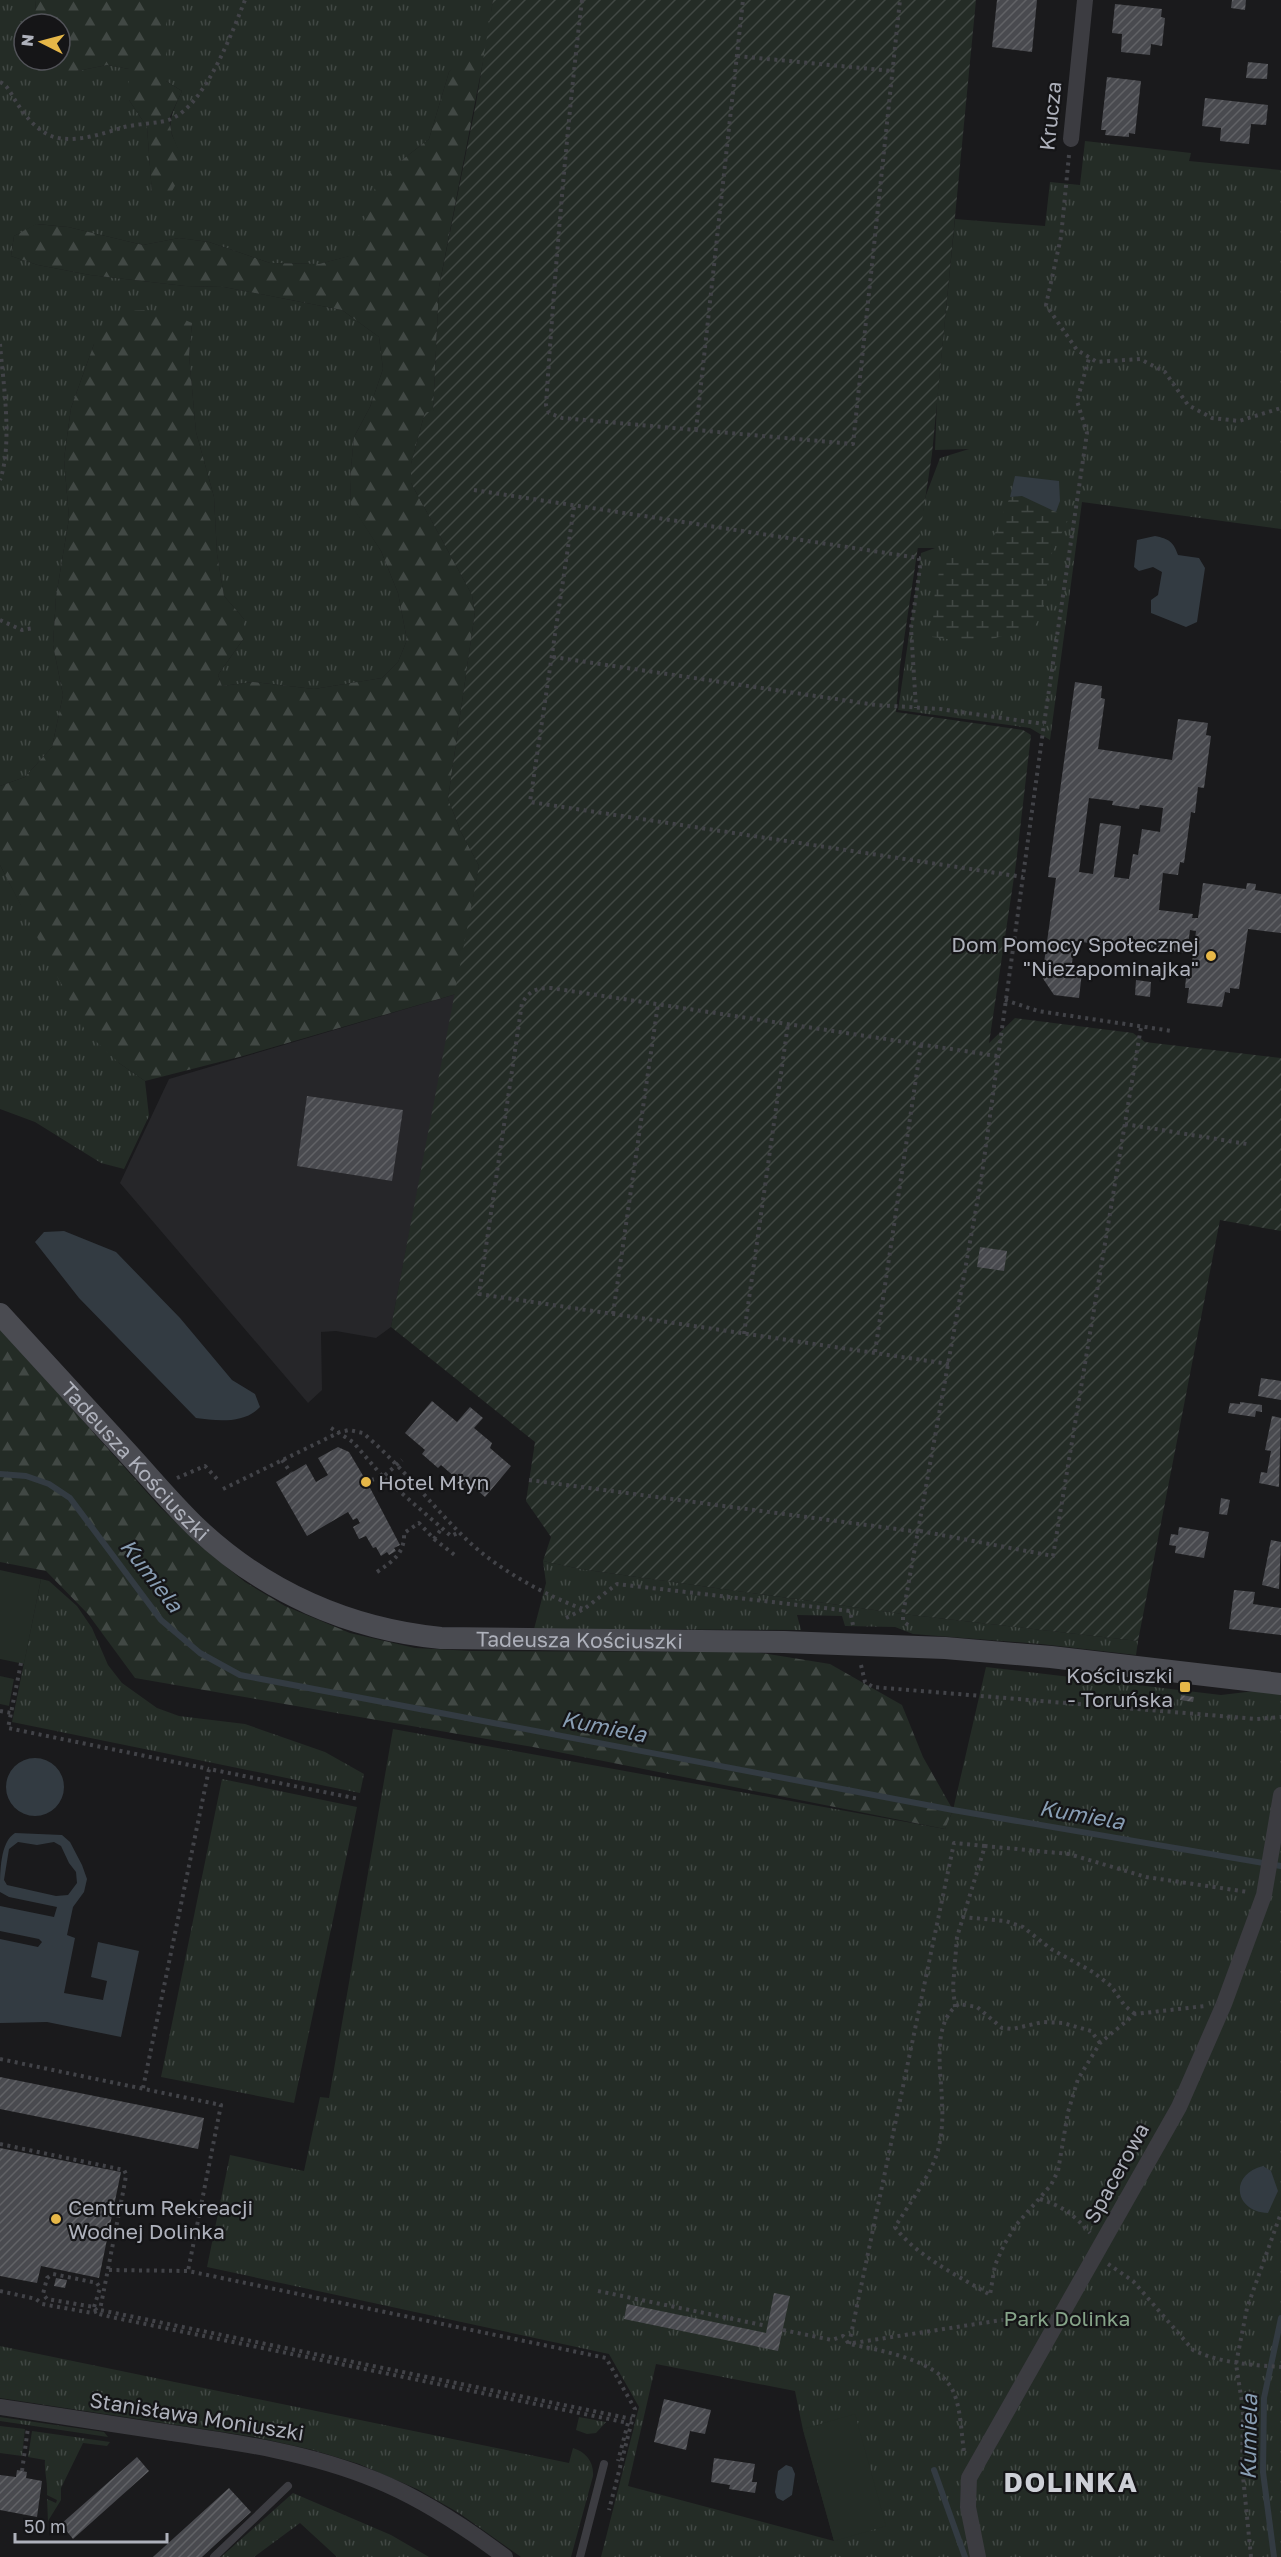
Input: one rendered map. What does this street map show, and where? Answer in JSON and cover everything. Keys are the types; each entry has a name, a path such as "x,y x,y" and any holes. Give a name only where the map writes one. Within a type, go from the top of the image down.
{"street":[{"name":"Krucza","path":"1071,139 1084,0"},
{"name":"Tadeusza Kościuszki","path":"0,1314 198,1529 260,1578 342,1617 386,1631 441,1638 863,1656 1051,1657 1281,1684"},
{"name":"Spacerowa","path":"978,2557 968,2506 969,2478 1179,2107 1224,2004 1266,1889 1281,1795"},
{"name":"Stanisława Moniuszki","path":"0,2408 240,2443 310,2458 397,2489 441,2512 505,2557"}],"lane":[{"path":"580,2557 604,2464"},
{"path":"214,2557 288,2486"}],"path":[{"path":"0,82 6,85 18,105 34,124 54,137 86,138 137,123 170,120 196,99 211,73 245,0"},
{"path":"582,0 569,111 546,405 549,413 562,418 853,444 900,0"},
{"path":"696,430 743,0"},
{"path":"737,56 892,71"},
{"name":"Krucza","path":"1071,139 1061,237 1046,305 1077,350 1089,358"},
{"path":"0,344 5,413 5,448 0,480"},
{"path":"917,1627 903,1622 981,1181 1087,433 1077,401 1089,358 1097,362 1140,358 1165,372 1188,405 1212,418 1239,421 1281,408"},
{"path":"474,490 919,558 920,568 911,628 916,708"},
{"path":"574,507 530,802 1023,877"},
{"path":"0,620 22,630 33,628"},
{"path":"553,657 876,705 1044,724"},
{"path":"949,1364 479,1294 522,1003 528,993 538,988 551,988 997,1056"},
{"path":"1005,1000 1038,1011 1172,1031"},
{"path":"613,1314 658,1004"},
{"path":"744,1334 788,1024"},
{"path":"529,1480 920,1531 1053,1556 1141,1027"},
{"path":"875,1352 921,1045"},
{"path":"1125,1124 1247,1144"},
{"path":"331,1428 353,1442 383,1477 442,1528 452,1536 460,1532"},
{"path":"223,1489 340,1432 349,1430 363,1433 460,1532 523,1581 552,1598 584,1609"},
{"path":"282,1460 291,1473"},
{"path":"371,1480 383,1477 402,1460"},
{"path":"180,1487 173,1480 206,1466 217,1479"},
{"path":"377,1572 394,1561 404,1548 404,1533 419,1523 434,1539 456,1556"},
{"path":"434,1539 442,1528"},
{"path":"564,1618 584,1609 618,1584 850,1611 863,1656 865,1682 873,1687 1257,1719 1281,1717"},
{"path":"21,1663 8,1728 359,1799"},
{"path":"0,1711 12,1713"},
{"path":"143,2088 208,1769"},
{"path":"849,2344 954,1844 1069,1854 1146,1877 1266,1889"},
{"path":"955,2007 954,1957 962,1917 986,1846"},
{"path":"962,1917 1006,1921 1023,1927 1051,1949 1093,1972 1111,1986 1125,2006 1135,2014"},
{"path":"1100,2043 1091,2031 1079,2026 1043,2022 1012,2029 1002,2028 977,2007 967,2004 951,2010 944,2025 939,2046 942,2104 939,2149 895,2227 906,2241 921,2253 990,2295 995,2265 1005,2243 1017,2224 1040,2199 1058,2171 1068,2112 1078,2079 1100,2043 1135,2014 1224,2004"},
{"path":"0,2059 221,2105 188,2271"},
{"path":"0,2144 124,2170 126,2174 109,2270 97,2309 92,2313 42,2304 36,2299 0,2291"},
{"path":"1040,2199 1063,2207 1076,2217 1098,2252 1133,2281 1193,2350 1236,2364 1281,2367"},
{"path":"1251,2557 1242,2466 1243,2409 1236,2364 1247,2308 1281,2213"},
{"path":"109,2270 188,2271 606,2358 635,2409 633,2419 97,2309 47,2299 43,2294 47,2278 53,2274 97,2283 100,2288 97,2309 99,2314 628,2423 605,2509"},
{"path":"598,2291 767,2326"},
{"path":"849,2344 1065,2310"},
{"path":"783,2330 832,2340 843,2336 849,2344 910,2359 939,2374 953,2391 969,2478"},
{"path":"22,2471 28,2427"}],"shaded area":[{"path":"1015,476 1059,481 1060,501 1056,512 1022,496 1010,497"},
{"path":"1155,536 1170,541 1178,555 1199,558 1205,568 1197,622 1186,627 1151,613 1151,600 1158,595 1162,572 1153,567 1139,571 1134,567 1137,540"},
{"path":"456,994 391,1327 376,1338 336,1331 321,1332 322,1390 308,1403 120,1183 169,1079"},
{"path":"64,1231 116,1252 180,1318 232,1380 255,1394 260,1407 238,1419 196,1418 79,1298 35,1242 44,1232"},
{"path":"29,1758 41,1758 56,1766 64,1781 64,1793 56,1808 41,1816 29,1816 14,1808 6,1793 6,1781 14,1766"},
{"path":"15,1833 62,1835 70,1842 87,1879 84,1892 73,1907 67,1935 75,1938 64,1993 103,2000 107,1981 91,1977 98,1942 139,1951 121,2037 47,2022 0,2023 0,1939 38,1947 42,1942 39,1939 0,1931 0,1906 54,1917 57,1907 9,1897 0,1892 2,1858 10,1837","holes":["18,1842 37,1845 54,1842 61,1846 76,1872 77,1883 68,1895 56,1896 7,1885 4,1880 9,1849"]},
{"path":"1263,2166 1271,2171 1278,2191 1268,2213 1248,2206 1240,2192 1240,2185 1244,2177"},
{"path":"786,2465 792,2467 795,2474 792,2495 783,2501 777,2498 775,2492 778,2471"}],"green space":[{"path":"0,0 36,0 35,12 12,12 12,72 72,72 107,65 129,69 129,100 147,127 152,193 183,160 170,126 182,91 166,81 166,0 493,0 487,41 449,72 429,139 402,160 350,256 319,264 270,263 209,242 179,238 143,245 68,227 37,224 14,236 11,256 38,265 90,275 185,286 224,287 342,310 379,337 383,369 370,407 354,437 350,478 351,504 381,551 398,593 407,640 398,662 382,678 314,689 253,682 222,686 218,675 244,638 244,619 224,596 217,554 214,497 196,432 189,355 192,323 94,344 71,408 64,459 69,518 56,597 53,645 63,695 52,747 25,777 0,786"},
{"path":"36,0 166,0 166,81 182,91 169,119 172,135 183,159 179,178 169,197 152,194 147,127 129,100 129,69 107,65 72,71 72,12 35,12"},
{"path":"493,0 976,0 932,454 900,666 896,712 1023,730 1031,735 1016,864 989,1043 1015,1018 1133,1033 1145,1042 1281,1058 1281,1231 1220,1220 1138,1641 903,1614 580,1569 543,1561 551,1537 526,1501 535,1442 391,1327 479,866 461,832 448,799 475,612 472,595 411,483 411,464 425,412 433,412 439,287 476,103"},
{"path":"488,36 439,287 433,413 425,412 411,464 411,483 472,595 475,612 448,799 461,832 479,866 456,994 243,1056 145,1081 119,1063 86,1032 0,865 0,786 25,777 52,747 63,695 53,645 56,597 69,518 64,459 71,408 94,344 118,313 138,310 156,311 192,323 189,355 196,432 214,497 217,554 224,596 244,619 244,638 218,675 222,686 253,682 314,689 382,678 398,662 407,640 398,593 381,551 351,505 350,478 354,437 370,407 383,369 379,337 342,310 224,287 185,286 90,275 38,265 11,256 14,236 36,224 68,227 143,245 179,238 209,242 270,263 319,264 349,256 360,233 375,188 402,160 429,139 449,72 471,49"},
{"path":"1085,141 1191,153 1189,161 1281,170 1281,529 1082,502 1050,740 1030,728 898,710 921,553 935,548 916,548 926,495 940,458 969,449 935,450 937,400 955,219 1045,226 1050,182 1080,185"},
{"path":"1022,496 1047,506 1068,520 1051,555 1043,612 1034,627 978,643 932,637 935,589 943,556 984,560 1010,497"},
{"path":"0,865 21,905 119,1063 145,1081 149,1116 124,1169 101,1163 35,1122 0,1109"},
{"path":"0,1328 159,1506 198,1544 245,1582 285,1606 350,1633 415,1648 472,1651 755,1652 830,1664 902,1705 923,1757 953,1810 945,1829 533,1747 135,1678 88,1614 46,1571 0,1562"},
{"path":"543,1561 580,1569 903,1614 1138,1641 1136,1655 1041,1644 913,1634 895,1627 845,1626 842,1616 797,1615 801,1630 534,1629 546,1583"},
{"path":"0,1570 41,1579 24,1664 0,1659"},
{"path":"41,1579 49,1581 77,1606 92,1628 108,1665 122,1683 157,1708 179,1716 245,1724 325,1752 364,1774 360,1793 12,1722"},
{"name":"Park Dolinka","path":"986,1667 1221,1695 1255,1691 1281,1694 1281,2557 601,2557 639,2407 609,2354 207,2267 230,2155 304,2171 320,2097 329,2098 393,1729 945,1829 953,1810","holes":["656,2364 795,2391 803,2430 834,2541 628,2486"]},
{"path":"0,1676 14,1679 9,1706 0,1704"},
{"path":"222,1779 357,1807 294,2103 161,2077"},
{"path":"0,2346 569,2463 573,2448 588,2458 593,2476 571,2557 521,2557 459,2513 417,2489 359,2464 313,2450 255,2437 0,2398"},
{"path":"855,2414 886,2526 834,2541 803,2429"},
{"path":"0,2417 104,2432 108,2437 0,2421"},
{"path":"579,2417 606,2422 596,2433 587,2434 576,2430"},
{"path":"0,2426 25,2429 22,2456 0,2453"},
{"path":"32,2431 110,2442 107,2446 83,2443 61,2488 61,2500 48,2521 47,2499 56,2503 57,2500 47,2495 45,2460 28,2457"},
{"path":"293,2493 391,2535 429,2557 337,2557 300,2523 254,2557 221,2557"}],"building":[{"path":"997,0 1037,0 1032,52 992,47"},
{"path":"1232,0 1246,0 1245,10 1231,8"},
{"path":"1115,4 1162,9 1161,17 1165,18 1162,46 1151,44 1150,55 1121,52 1122,34 1112,33"},
{"path":"1248,62 1268,64 1267,79 1246,78"},
{"path":"1107,77 1141,81 1135,134 1129,133 1129,137 1105,135 1106,130 1101,130"},
{"path":"1205,98 1268,105 1266,125 1251,124 1249,144 1220,141 1221,128 1202,126"},
{"path":"1075,682 1102,686 1101,698 1105,699 1098,749 1172,760 1178,719 1208,723 1206,735 1211,736 1204,788 1198,787 1195,813 1191,812 1184,863 1180,862 1178,875 1163,873 1159,910 1193,914 1192,918 1198,918 1203,883 1246,889 1247,883 1256,884 1255,890 1281,894 1281,933 1248,929 1239,989 1230,988 1230,993 1225,992 1222,1007 1187,1003 1189,988 1185,988 1186,978 1190,979 1196,931 1190,930 1187,953 1075,941 1071,970 1082,972 1079,998 1054,995 1042,977 1056,878 1048,877","holes":["1089,798 1113,801 1112,805 1139,809 1140,805 1163,808 1160,832 1142,829 1138,855 1133,854 1129,879 1114,877 1121,826 1100,823 1093,874 1079,872"]},
{"path":"1136,980 1151,982 1150,997 1135,995"},
{"path":"307,1096 403,1110 392,1181 297,1166"},
{"path":"980,1247 1007,1251 1004,1271 977,1267"},
{"path":"1261,1378 1281,1381 1281,1400 1258,1396"},
{"path":"432,1401 457,1422 470,1407 483,1418 474,1428 492,1443 490,1448 511,1466 485,1497 467,1481 464,1485 441,1465 438,1468 422,1454 425,1450 405,1433"},
{"path":"1240,1402 1262,1405 1262,1412 1256,1411 1255,1417 1228,1413 1230,1403 1240,1404"},
{"path":"1272,1416 1281,1418 1279,1487 1259,1483 1261,1472 1267,1473 1271,1451 1265,1450"},
{"path":"338,1447 349,1452 365,1479 369,1476 373,1483 369,1486 400,1545 394,1548 396,1551 389,1555 387,1552 381,1556 366,1536 359,1539 353,1527 360,1523 357,1518 353,1520 348,1512 307,1536 276,1482 306,1464 316,1482 328,1475 318,1458"},
{"path":"1221,1498 1230,1500 1227,1515 1219,1514"},
{"path":"1179,1527 1209,1532 1204,1558 1175,1553 1176,1546 1169,1545 1171,1534 1178,1535"},
{"path":"1271,1540 1281,1542 1279,1589 1262,1585"},
{"path":"1234,1590 1255,1592 1253,1604 1281,1608 1281,1635 1229,1629"},
{"path":"1181,1695 1194,1697 1193,1702 1180,1700"},
{"path":"0,2077 204,2118 198,2149 0,2109"},
{"name":"Centrum Rekreacji Wodnej Dolinka","path":"0,2148 121,2172 99,2278 41,2266 37,2283 0,2276"},
{"path":"56,2278 67,2280 65,2288 54,2286"},
{"path":"774,2293 790,2296 778,2351 624,2319 627,2304 766,2333"},
{"path":"664,2399 711,2410 705,2434 690,2431 686,2450 654,2442"},
{"path":"137,2457 149,2471 73,2539 61,2524"},
{"path":"714,2458 755,2464 752,2482 757,2482 755,2493 729,2489 730,2485 711,2482"},
{"path":"17,2470 27,2472 26,2478 42,2481 37,2517 0,2510 0,2475 16,2477"},
{"path":"229,2488 251,2512 202,2557 153,2557"}],"waterway":[{"name":"Kumiela","path":"0,1474 26,1476 49,1484 70,1498 161,1620 200,1653 240,1675 953,1810 1281,1866"},
{"name":"Kumiela","path":"1274,2557 1263,2472 1264,2398 1281,2318"},
{"path":"934,2470 965,2557"}],"place":[{"name":"Dom Pomocy Społecznej \"Niezapominajka\"","path":"1211,956"},
{"name":"Hotel Młyn","path":"366,1482"},
{"name":"Kościuszki - Toruńska","path":"1185,1687"},
{"name":"Centrum Rekreacji Wodnej Dolinka","path":"56,2219"}],"district":[{"name":"DOLINKA","path":"1071,2482"}]}
